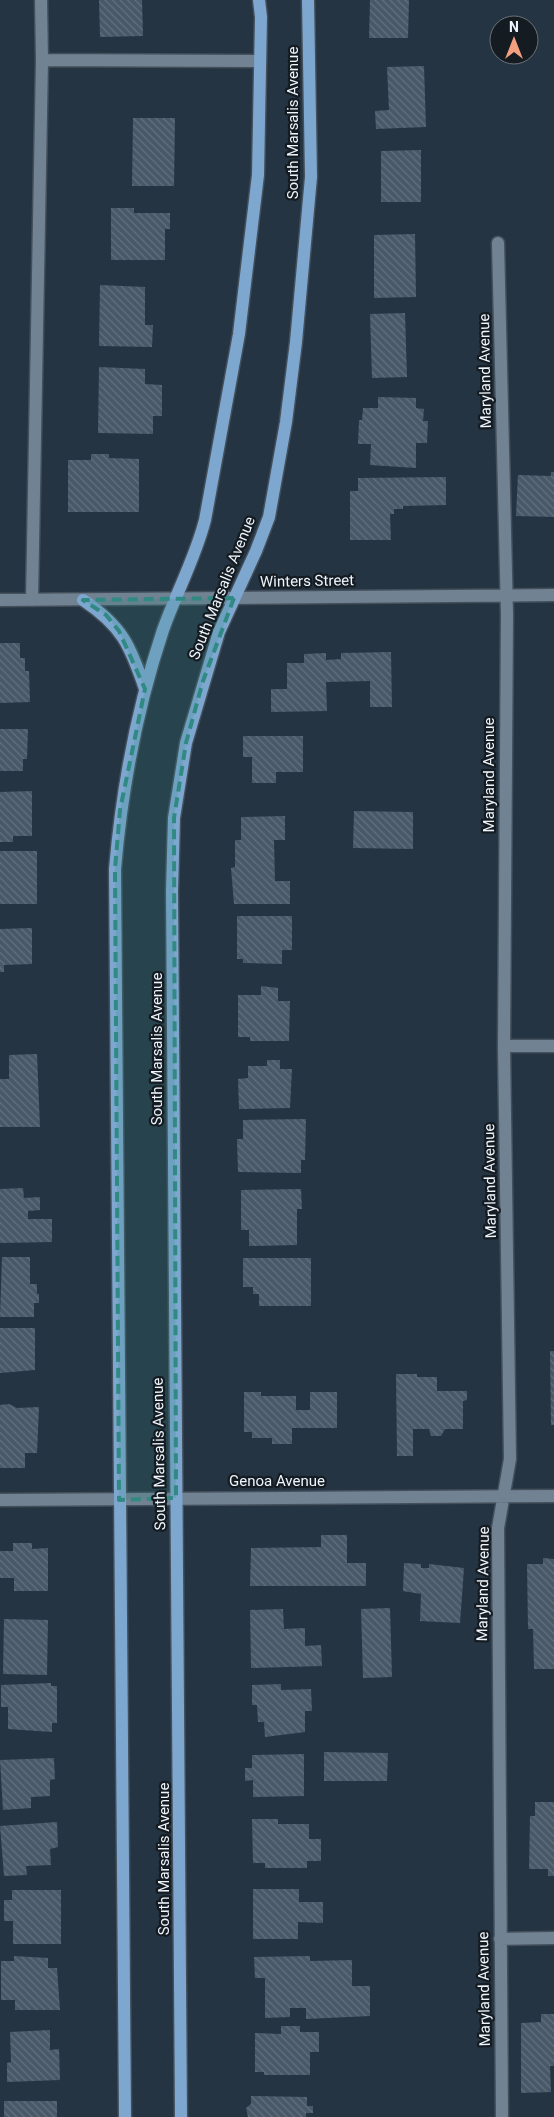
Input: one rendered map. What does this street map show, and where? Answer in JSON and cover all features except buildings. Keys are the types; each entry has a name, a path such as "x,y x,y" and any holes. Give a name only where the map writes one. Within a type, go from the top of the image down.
{"main road":[{"path":"125,2117 115,868 126,775 145,689 175,599 200,543 239,334 258,175 259,0"},
{"name":"South Marsalis Avenue","path":"181,2117 180,1670 176,1498 172,901 174,818 186,743 198,699 219,632 256,551 268,517 286,422 296,342 311,177 308,0"},
{"path":"83,600 106,616 119,631 132,654 145,689"}],"street":[{"path":"32,600 42,60 41,0"},
{"path":"42,60 260,61"},
{"name":"Maryland Avenue","path":"498,242 506,596 504,1046 510,1459 498,1528 502,2117"},
{"name":"Winters Street","path":"0,600 554,595"},
{"path":"504,1046 554,1046"},
{"name":"Genoa Avenue","path":"0,1500 554,1496"},
{"path":"500,1939 554,1938"}],"highlighted area":[{"path":"234,598 203,681 186,743 174,818 176,1498 119,1500 115,869 120,810 145,689 119,631 106,615 83,600"}]}
